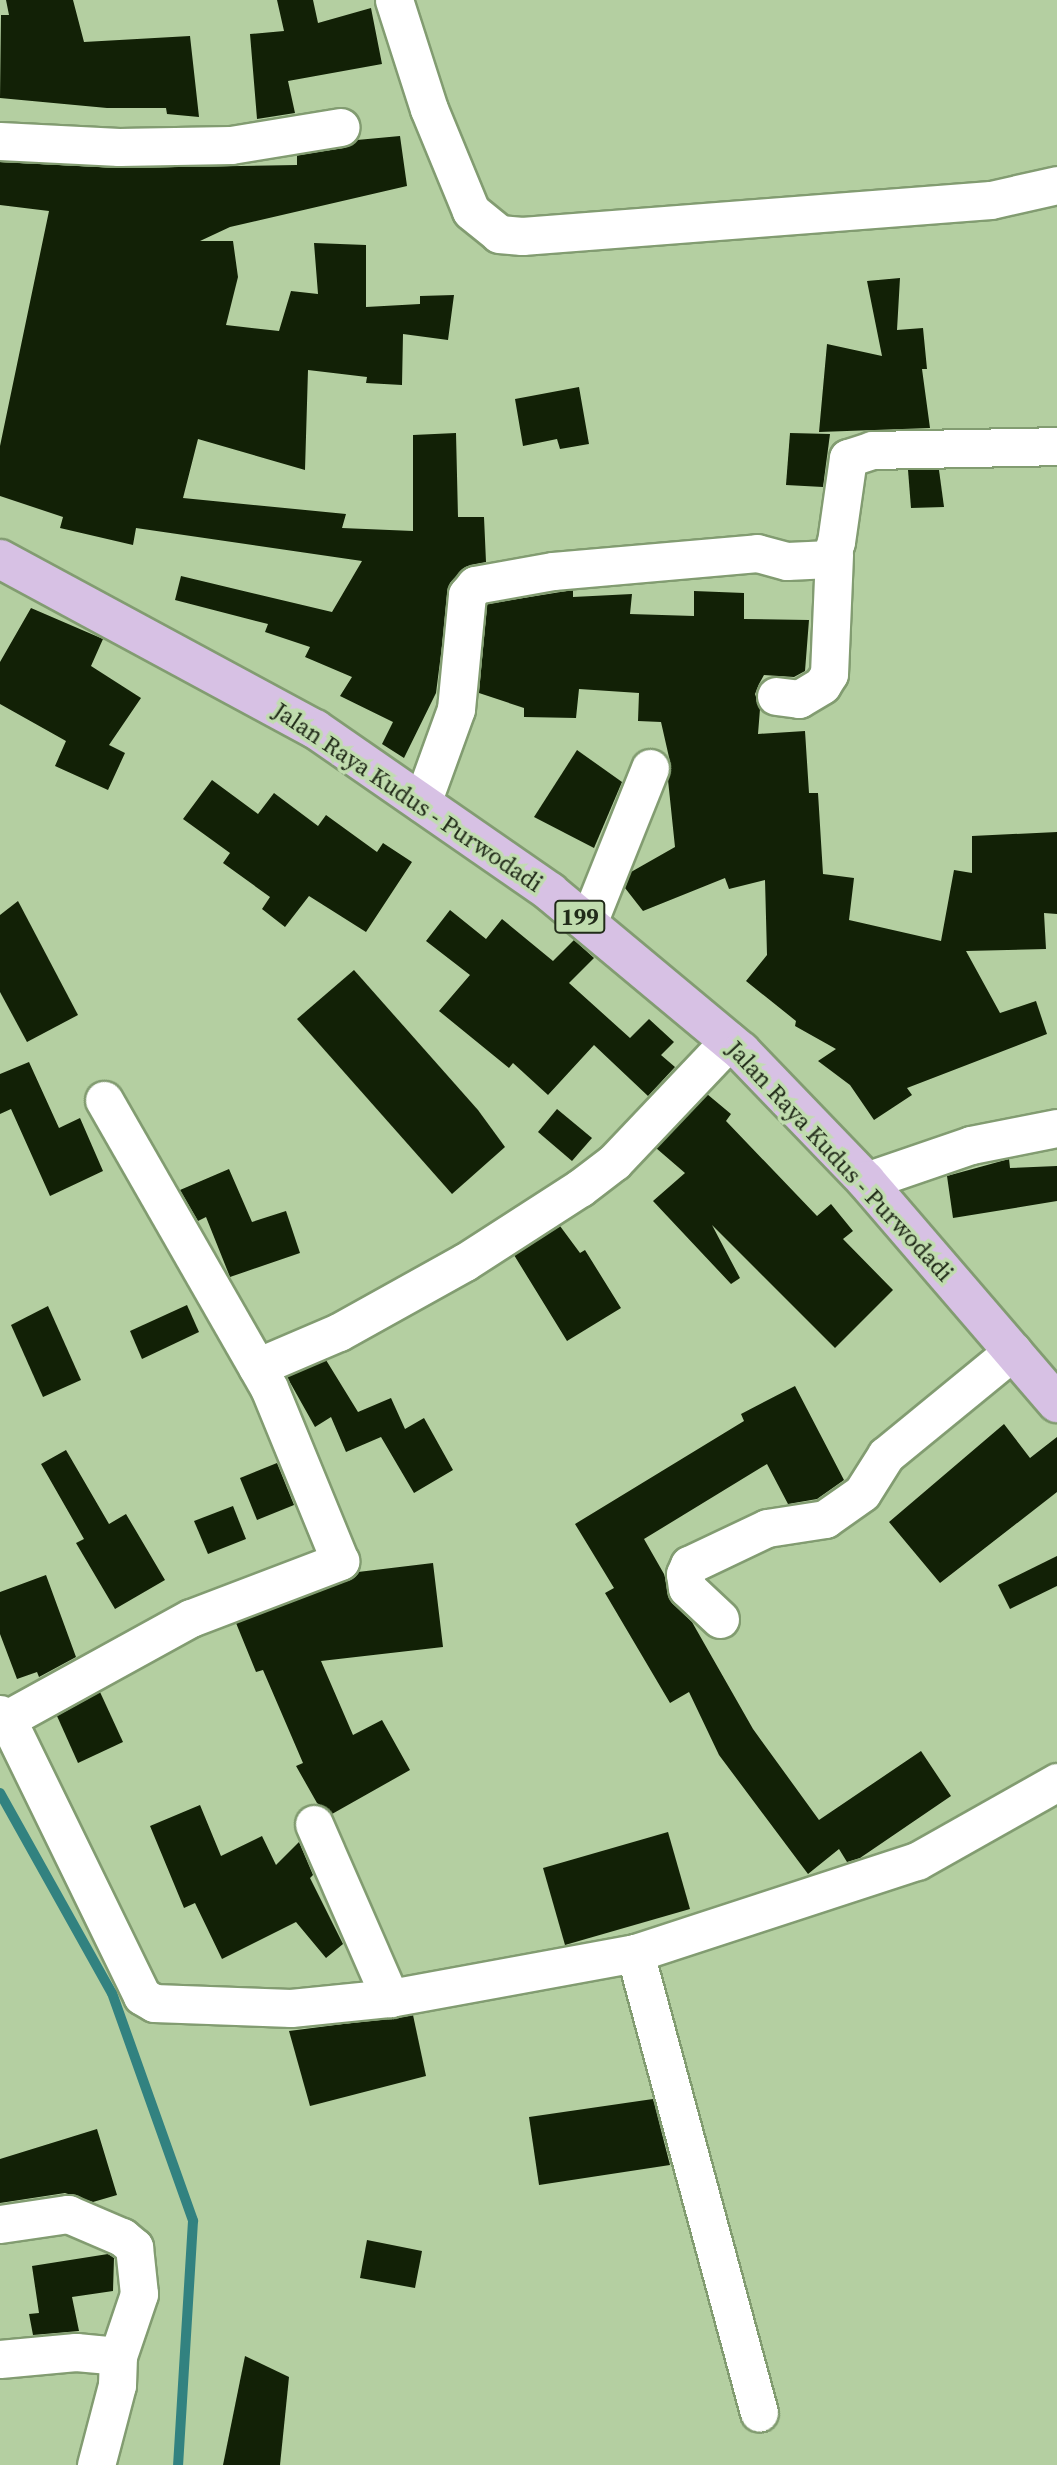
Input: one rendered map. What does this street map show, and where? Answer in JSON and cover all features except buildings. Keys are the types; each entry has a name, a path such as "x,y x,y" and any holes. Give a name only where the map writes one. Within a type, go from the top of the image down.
{"main road":[{"name":"Jalan Raya Kudus - Purwodadi","path":"0,559 314,729 588,923 729,1041 866,1181 1057,1404"}],"street":[{"path":"394,0 429,109 471,211 499,233 522,236 991,200 1057,185"},
{"path":"0,141 119,147 219,146 341,127"},
{"path":"775,696 799,699 822,685 829,674 834,554 848,458 872,450 1057,446"},
{"path":"422,803 456,709 467,595 475,585 621,565 757,553 810,563 834,554"},
{"path":"588,923 650,768"},
{"path":"257,1367 340,1332 466,1262 580,1188 614,1162 729,1041"},
{"path":"104,1100 257,1367 340,1560 191,1618 3,1716 146,1999 154,2003 291,2008 390,1998 635,1953 918,1861 1057,1782"},
{"path":"866,1181 971,1144 1057,1128"},
{"path":"720,1619 687,1588 685,1574 689,1565 767,1528 825,1519 862,1493 886,1455 936,1419 1013,1351"},
{"path":"314,1824 390,1998"},
{"path":"635,1953 759,2413"},
{"path":"0,2224 68,2214 122,2237 134,2247 139,2294 118,2356 117,2385 96,2465"},
{"path":"0,2359 76,2352 118,2356"}],"waterway":[{"path":"0,1793 112,1993 193,2221 178,2465"}]}
